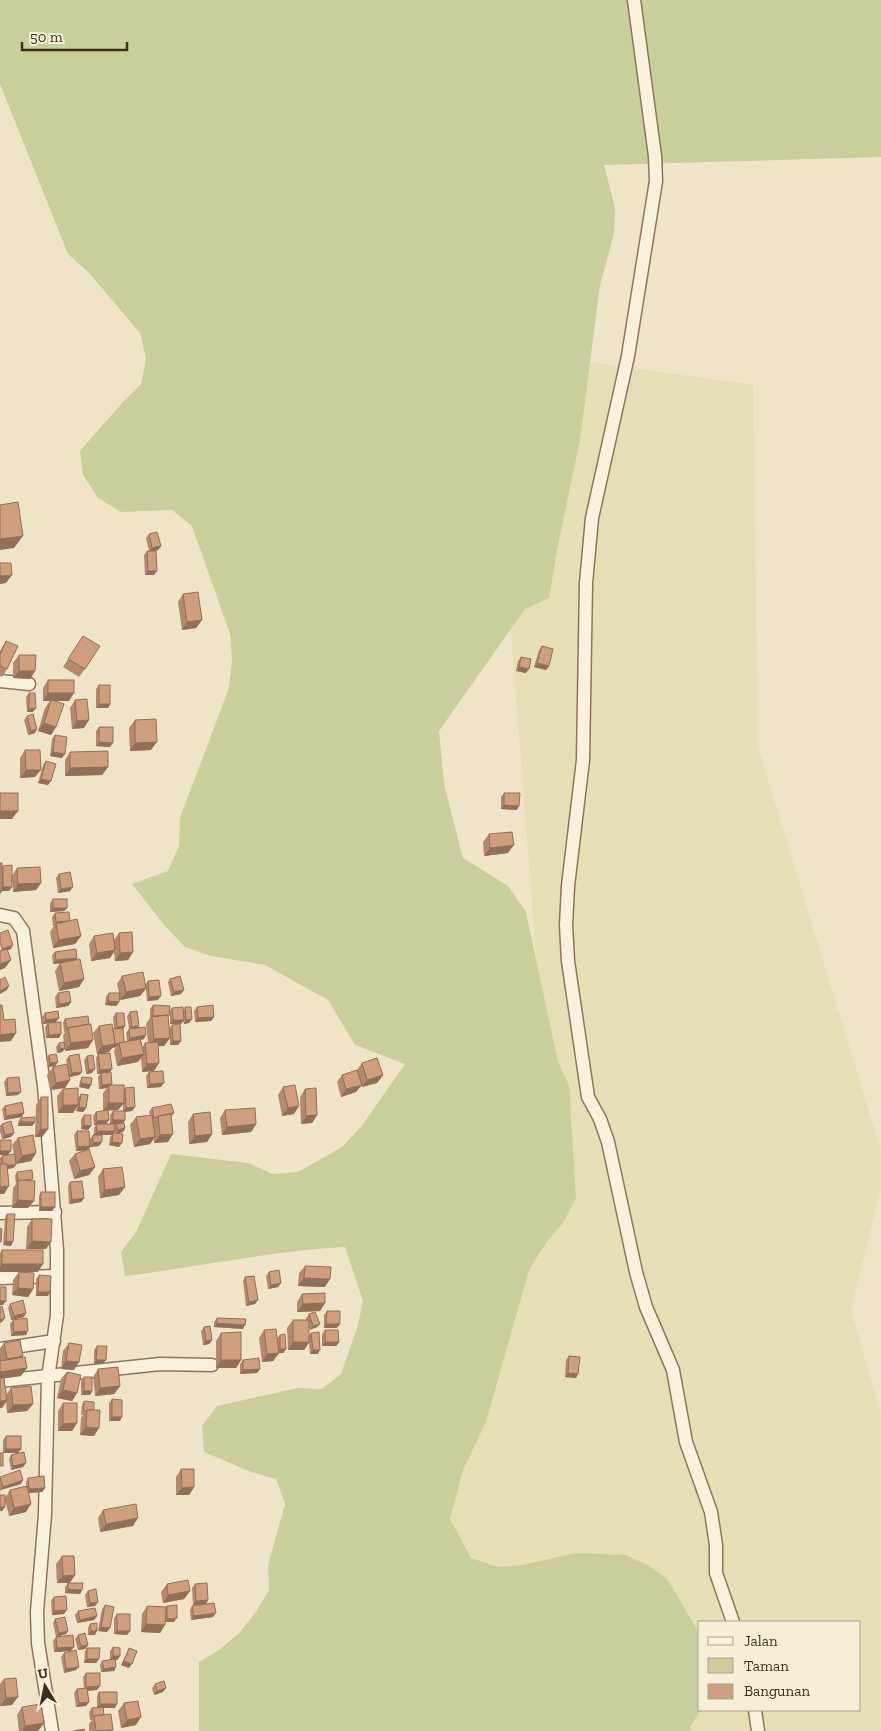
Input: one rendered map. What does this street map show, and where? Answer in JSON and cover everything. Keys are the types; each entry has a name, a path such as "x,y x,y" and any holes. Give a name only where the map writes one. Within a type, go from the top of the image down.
{"street":[{"path":"634,0 655,156 656,181 628,356 592,518 586,583 583,760 568,886 566,925 588,1097 604,1130 640,1290 668,1355 678,1386 686,1442 711,1512 718,1582 733,1621"},
{"path":"0,681 29,684"},
{"path":"0,915 14,918 23,931 44,1086 55,1212 58,1276 54,1341 48,1378 45,1514 37,1612 38,1643 52,1731"},
{"path":"0,1213 55,1212"},
{"path":"0,1278 58,1276"},
{"path":"0,1349 54,1341"},
{"path":"0,1381 48,1378 160,1364 212,1365"},
{"path":"755,1711 758,1731"}],"shaded area":[{"path":"489,348 753,385 758,747 881,1151 881,1187 851,1310 881,1415 881,1731 489,1731 424,1519 550,1137"}],"green space":[{"path":"0,0 881,0 881,157 604,165 615,208 614,234 600,285 580,440 549,598 525,609 439,731 444,784 463,858 508,886 526,912 558,1062 569,1085 576,1198 563,1223 546,1243 529,1270 486,1422 463,1470 450,1519 471,1558 498,1567 523,1565 575,1553 625,1555 648,1565 668,1580 698,1632 698,1711 700,1711 690,1727 691,1731 199,1731 199,1662 219,1650 239,1633 256,1612 269,1590 268,1565 285,1504 276,1479 251,1472 204,1452 202,1426 217,1406 297,1388 322,1389 341,1374 358,1325 363,1301 345,1247 262,1256 125,1276 121,1252 136,1232 171,1154 248,1163 273,1174 298,1172 342,1147 361,1127 405,1064 355,1045 328,1000 265,965 211,956 185,947 165,926 132,884 168,871 179,846 180,818 229,688 232,660 230,634 192,526 172,510 121,512 98,498 83,475 80,451 141,384 146,358 140,333 89,273 68,254 0,84"}],"building":[{"path":"18,502 23,536 0,539 0,505"},
{"path":"157,532 161,546 152,548 149,534"},
{"path":"147,551 156,551 157,571 148,571"},
{"path":"0,563 11,563 12,575 0,576"},
{"path":"198,592 202,620 187,622 183,594"},
{"path":"83,636 100,646 85,669 68,659"},
{"path":"6,641 18,646 7,669 0,666 0,655"},
{"path":"542,646 553,649 549,666 537,663"},
{"path":"19,655 36,655 35,671 19,671"},
{"path":"521,657 531,659 529,669 519,667"},
{"path":"48,680 74,680 74,693 48,693"},
{"path":"99,685 110,685 110,704 99,704"},
{"path":"29,693 35,693 36,708 29,709"},
{"path":"87,699 89,720 77,721 75,700"},
{"path":"51,700 64,704 56,727 44,723"},
{"path":"33,714 37,729 31,731 27,716"},
{"path":"156,719 157,742 135,743 135,720"},
{"path":"99,727 113,727 113,743 99,742"},
{"path":"55,735 67,737 65,754 53,752"},
{"path":"25,750 40,750 41,770 26,770"},
{"path":"108,751 108,767 70,768 70,752"},
{"path":"46,761 56,764 51,781 41,779"},
{"path":"0,793 18,793 18,811 0,811"},
{"path":"504,793 520,793 519,806 504,805"},
{"path":"512,832 514,845 490,848 489,834"},
{"path":"0,863 2,863 2,891 0,891"},
{"path":"12,865 12,887 3,887 3,866"},
{"path":"40,867 41,883 18,884 17,868"},
{"path":"70,872 73,887 61,889 59,874"},
{"path":"53,899 67,899 67,908 53,908"},
{"path":"69,912 70,921 56,922 55,913"},
{"path":"77,919 81,936 59,940 56,924"},
{"path":"8,930 13,945 2,949 0,933"},
{"path":"132,932 133,952 120,953 119,933"},
{"path":"113,933 115,950 97,953 94,936"},
{"path":"7,949 11,960 0,964 0,951"},
{"path":"76,949 77,958 56,960 55,952"},
{"path":"80,959 84,979 64,983 60,963"},
{"path":"143,972 146,988 126,992 122,976"},
{"path":"180,976 184,990 174,992 170,979"},
{"path":"5,977 9,986 0,991 0,980"},
{"path":"159,980 161,996 149,997 148,981"},
{"path":"69,991 71,1002 59,1004 58,993"},
{"path":"109,993 120,993 119,1002 108,1001"},
{"path":"0,1005 2,1005 4,1020 15,1019 16,1033 0,1035"},
{"path":"153,1005 170,1006 169,1016 153,1016"},
{"path":"213,1005 214,1017 198,1018 197,1007"},
{"path":"183,1007 184,1020 173,1020 172,1008"},
{"path":"185,1007 191,1007 192,1019 186,1020"},
{"path":"58,1011 59,1018 46,1020 45,1013"},
{"path":"137,1011 139,1026 132,1027 130,1012"},
{"path":"116,1013 124,1013 125,1026 117,1027"},
{"path":"168,1015 170,1038 154,1039 152,1017"},
{"path":"88,1016 89,1024 67,1028 65,1019"},
{"path":"61,1022 61,1034 49,1035 48,1023"},
{"path":"91,1024 93,1040 71,1043 68,1028"},
{"path":"112,1024 115,1044 102,1046 99,1026"},
{"path":"180,1024 181,1041 173,1041 172,1025"},
{"path":"145,1027 146,1035 130,1038 129,1029"},
{"path":"123,1028 124,1042 115,1044 113,1029"},
{"path":"140,1039 144,1054 122,1058 119,1043"},
{"path":"64,1042 65,1048 60,1049 59,1043"},
{"path":"158,1042 159,1063 147,1064 145,1043"},
{"path":"110,1053 112,1069 100,1070 98,1054"},
{"path":"56,1054 58,1062 50,1063 49,1055"},
{"path":"79,1054 82,1072 72,1073 69,1056"},
{"path":"93,1055 95,1069 89,1070 87,1056"},
{"path":"377,1058 383,1075 367,1080 362,1063"},
{"path":"67,1064 70,1080 56,1083 53,1067"},
{"path":"357,1070 362,1085 346,1089 342,1075"},
{"path":"163,1071 164,1083 150,1084 149,1072"},
{"path":"111,1072 112,1084 102,1085 101,1073"},
{"path":"19,1077 21,1092 8,1093 7,1078"},
{"path":"82,1077 92,1078 91,1085 81,1083"},
{"path":"109,1085 124,1085 124,1103 109,1103"},
{"path":"295,1085 299,1106 288,1108 283,1087"},
{"path":"134,1087 135,1107 126,1108 125,1088"},
{"path":"78,1088 78,1105 63,1105 63,1089"},
{"path":"316,1088 317,1115 306,1116 305,1089"},
{"path":"81,1094 88,1095 86,1108 79,1107"},
{"path":"41,1097 48,1097 48,1129 41,1129"},
{"path":"22,1102 24,1113 6,1116 5,1106"},
{"path":"171,1104 174,1113 154,1118 152,1108"},
{"path":"255,1108 256,1124 227,1127 225,1110"},
{"path":"108,1110 109,1120 97,1121 96,1112"},
{"path":"113,1111 125,1111 125,1120 113,1120"},
{"path":"210,1112 212,1134 195,1136 193,1114"},
{"path":"171,1114 173,1134 160,1135 158,1116"},
{"path":"84,1115 91,1115 91,1126 84,1125"},
{"path":"152,1115 155,1137 140,1139 136,1117"},
{"path":"35,1117 35,1122 21,1122 21,1118"},
{"path":"11,1121 14,1133 5,1135 2,1124"},
{"path":"124,1123 125,1128 118,1130 116,1124"},
{"path":"96,1124 114,1124 115,1131 97,1131"},
{"path":"77,1131 89,1131 90,1146 78,1147"},
{"path":"113,1133 123,1134 122,1143 112,1142"},
{"path":"33,1135 36,1153 22,1156 18,1138"},
{"path":"93,1135 102,1135 102,1142 93,1143"},
{"path":"0,1140 11,1140 11,1151 0,1151"},
{"path":"89,1149 95,1167 80,1171 75,1154"},
{"path":"15,1154 16,1165 3,1164 2,1156"},
{"path":"0,1164 7,1164 9,1186 0,1187"},
{"path":"122,1167 125,1187 105,1190 103,1169"},
{"path":"32,1170 33,1179 18,1181 17,1172"},
{"path":"18,1180 35,1181 34,1201 18,1200"},
{"path":"82,1181 84,1198 72,1200 70,1182"},
{"path":"41,1192 55,1192 55,1207 41,1207"},
{"path":"7,1214 15,1214 13,1242 6,1241"},
{"path":"32,1219 52,1219 51,1242 32,1241"},
{"path":"0,1228 2,1229 1,1242 0,1242"},
{"path":"2,1250 43,1250 43,1264 2,1264"},
{"path":"305,1266 331,1267 330,1279 304,1278"},
{"path":"279,1270 281,1283 271,1285 269,1272"},
{"path":"19,1272 34,1273 33,1289 18,1288"},
{"path":"39,1275 51,1276 50,1292 38,1292"},
{"path":"254,1276 258,1300 249,1302 245,1277"},
{"path":"0,1287 6,1287 6,1301 0,1301"},
{"path":"325,1293 325,1303 303,1304 302,1294"},
{"path":"23,1300 26,1313 14,1316 10,1304"},
{"path":"2,1306 5,1318 0,1320 0,1307"},
{"path":"327,1311 340,1311 340,1324 326,1324"},
{"path":"315,1312 320,1324 313,1326 309,1314"},
{"path":"27,1318 28,1331 14,1332 13,1320"},
{"path":"217,1318 246,1319 245,1325 217,1323"},
{"path":"293,1320 309,1320 309,1342 293,1342"},
{"path":"210,1326 212,1340 206,1341 204,1327"},
{"path":"276,1329 279,1353 267,1354 264,1330"},
{"path":"325,1330 338,1330 339,1342 325,1342"},
{"path":"241,1332 241,1360 221,1360 221,1333"},
{"path":"319,1332 320,1350 313,1350 311,1333"},
{"path":"285,1334 286,1349 280,1349 280,1335"},
{"path":"20,1340 23,1356 7,1359 4,1343"},
{"path":"69,1343 82,1345 79,1362 66,1361"},
{"path":"97,1346 107,1346 106,1360 96,1360"},
{"path":"569,1356 580,1357 578,1374 568,1373"},
{"path":"25,1357 27,1368 0,1372 0,1361"},
{"path":"259,1358 260,1369 243,1370 243,1360"},
{"path":"118,1367 120,1386 100,1388 98,1369"},
{"path":"67,1372 81,1375 77,1393 63,1390"},
{"path":"84,1377 92,1377 92,1391 84,1391"},
{"path":"0,1378 4,1378 7,1400 0,1401"},
{"path":"31,1386 33,1404 13,1405 11,1388"},
{"path":"112,1399 122,1400 122,1417 112,1417"},
{"path":"84,1401 94,1402 94,1410 84,1411"},
{"path":"63,1403 77,1403 77,1423 63,1424"},
{"path":"87,1410 100,1410 99,1428 86,1427"},
{"path":"6,1436 21,1436 21,1449 6,1449"},
{"path":"24,1452 26,1463 13,1466 11,1455"},
{"path":"0,1453 3,1453 3,1466 0,1466"},
{"path":"181,1469 194,1469 194,1487 182,1488"},
{"path":"20,1470 23,1480 3,1487 0,1477"},
{"path":"44,1476 45,1488 29,1489 28,1478"},
{"path":"27,1486 31,1504 14,1508 10,1490"},
{"path":"0,1495 5,1495 5,1507 0,1507"},
{"path":"136,1504 138,1518 106,1524 103,1510"},
{"path":"62,1556 74,1556 75,1575 63,1576"},
{"path":"188,1580 190,1591 168,1595 167,1584"},
{"path":"68,1583 83,1583 82,1590 68,1589"},
{"path":"207,1583 208,1600 196,1601 195,1584"},
{"path":"96,1589 98,1602 90,1603 88,1591"},
{"path":"66,1596 67,1610 54,1611 54,1597"},
{"path":"214,1603 216,1613 194,1616 192,1606"},
{"path":"105,1605 114,1607 110,1628 101,1627"},
{"path":"177,1605 177,1618 167,1619 167,1606"},
{"path":"147,1606 166,1607 165,1625 146,1624"},
{"path":"95,1608 97,1616 80,1620 78,1611"},
{"path":"117,1614 130,1614 130,1631 117,1631"},
{"path":"65,1617 68,1631 59,1633 55,1619"},
{"path":"97,1623 97,1631 91,1631 90,1624"},
{"path":"85,1633 88,1645 81,1646 78,1635"},
{"path":"73,1635 74,1647 57,1648 56,1637"},
{"path":"113,1647 120,1648 120,1656 113,1656"},
{"path":"87,1648 100,1648 99,1659 87,1659"},
{"path":"129,1648 137,1651 132,1664 124,1661"},
{"path":"76,1650 79,1667 66,1669 64,1653"},
{"path":"115,1659 116,1667 104,1669 102,1661"},
{"path":"86,1673 100,1673 100,1686 86,1687"},
{"path":"16,1678 18,1697 6,1698 4,1679"},
{"path":"164,1681 166,1688 157,1691 155,1684"},
{"path":"87,1688 89,1702 79,1703 77,1689"},
{"path":"99,1692 117,1692 117,1704 100,1704"},
{"path":"138,1701 141,1717 127,1720 124,1703"},
{"path":"41,1704 44,1723 25,1726 22,1707"},
{"path":"103,1707 104,1715 93,1716 92,1708"},
{"path":"111,1714 113,1730 96,1731 94,1716"}]}
